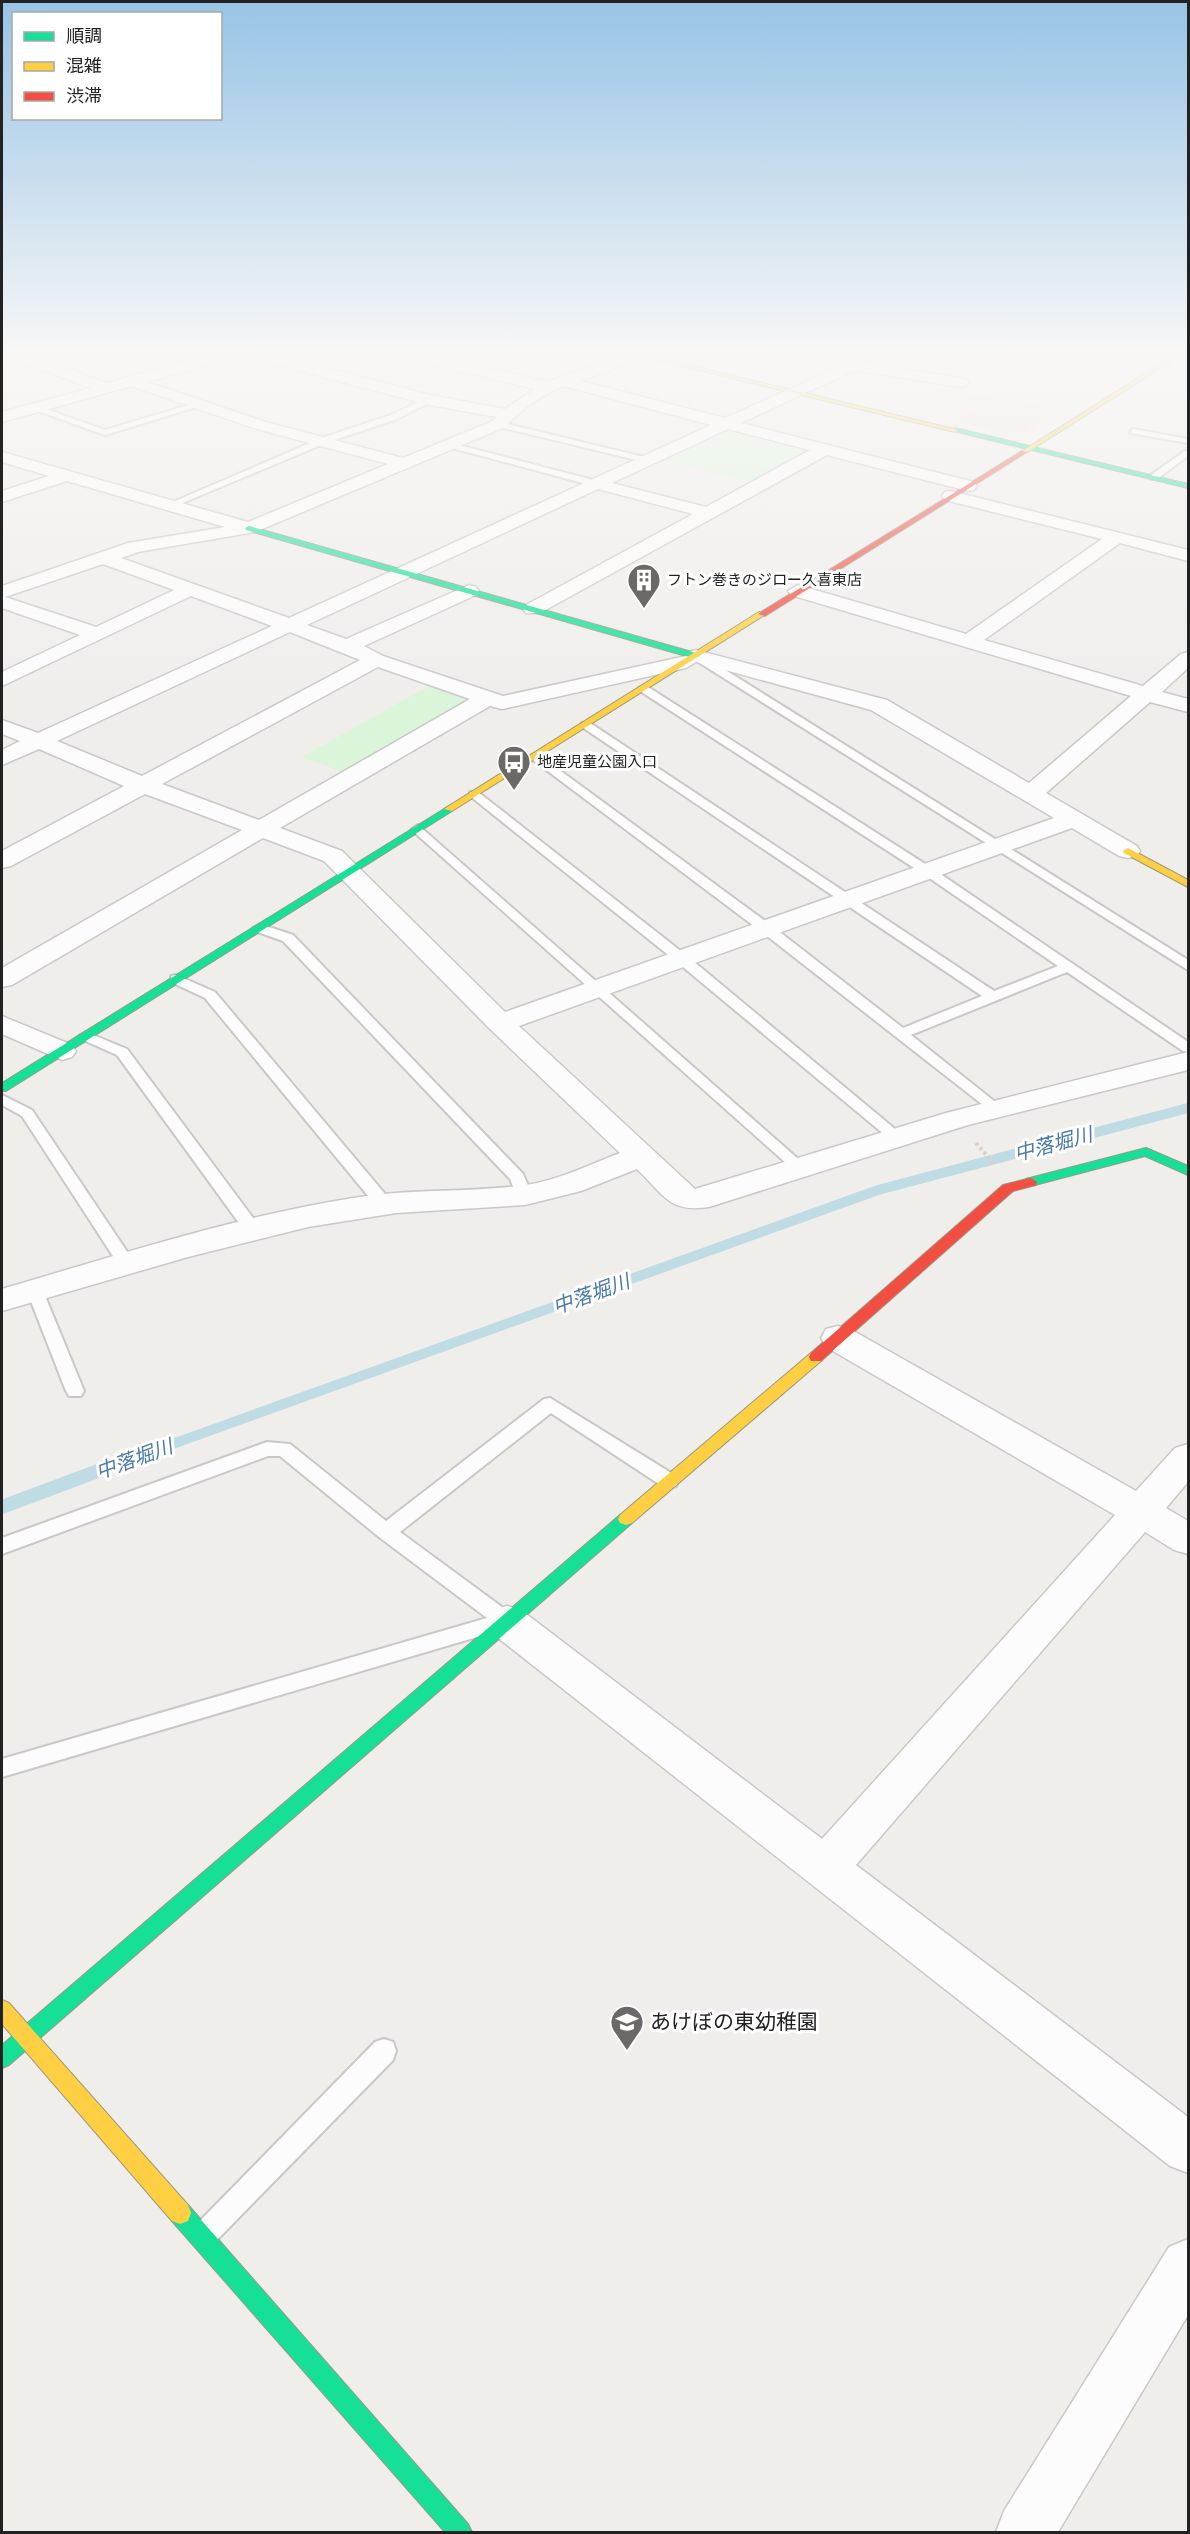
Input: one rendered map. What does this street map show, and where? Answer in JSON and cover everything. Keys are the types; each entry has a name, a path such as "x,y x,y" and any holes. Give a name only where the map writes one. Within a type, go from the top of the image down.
{"street":[{"path":"46,470 533,609 691,659 879,705 1188,884"},
{"path":"2,592 135,547 249,528 391,470"},
{"path":"2,758 622,470"},
{"path":"533,609 787,470"},
{"path":"905,470 968,486"},
{"path":"2,1089 994,470"},
{"path":"1125,470 1188,486"},
{"path":"2,497 65,476"},
{"path":"594,483 710,513"},
{"path":"951,496 1188,555"},
{"path":"969,641 1117,537"},
{"path":"103,558 285,626 346,646 376,660 502,703 691,659"},
{"path":"2,680 189,590"},
{"path":"346,646 469,591"},
{"path":"798,591 1188,706"},
{"path":"2,602 98,634"},
{"path":"1031,794 1188,658"},
{"path":"2,861 140,784 376,660"},
{"path":"2,979 488,698"},
{"path":"2,726 140,784 326,853 349,872 500,1023 688,1200 709,1197 896,1137 1188,1060"},
{"path":"500,1023 852,900 1074,819"},
{"path":"2,1024 62,1051"},
{"path":"2,2058 669,1481 838,1338 1008,1188 1146,1152 1188,1172"},
{"path":"2,1300 154,1254 253,1230 352,1208 524,1195 546,1191 642,1156"},
{"path":"838,1338 1188,1539"},
{"path":"825,1868 1188,1458"},
{"path":"507,1622 1188,2148"},
{"path":"2,2010 460,2532"},
{"path":"1025,2532 1188,2266"}],"lane":[{"path":"170,505 253,470"},
{"path":"546,470 594,483"},
{"path":"1155,477 1164,470"},
{"path":"691,659 1188,966"},
{"path":"644,689 929,872 1188,1048"},
{"path":"586,725 852,900 993,997"},
{"path":"535,757 767,929 903,1033 997,1109"},
{"path":"474,794 682,959 896,1137"},
{"path":"418,829 800,1168"},
{"path":"260,928 288,938 517,1177 524,1195"},
{"path":"903,1033 1069,966"},
{"path":"176,979 210,995 384,1204"},
{"path":"86,1036 122,1052 253,1230"},
{"path":"2,1100 27,1113 126,1263"},
{"path":"35,1291 75,1391"},
{"path":"386,1532 550,1404 669,1481"},
{"path":"2,1546 267,1449 284,1449 386,1532 507,1622"},
{"path":"2,1768 414,1645 507,1622"},
{"path":"201,2238 384,2051"}],"path":[{"path":"975,1142 997,1168"}],"green space":[{"path":"699,470 773,470 753,481 743,481"},
{"path":"434,683 472,698 346,773 302,757"}],"waterway":[{"name":"中落堀川","path":"142,1455 878,1190 1188,1108"},
{"name":"中落堀川","path":"2,1507 146,1453"}],"traffic: fast":[{"path":"1122,470 1188,486"},
{"path":"249,528 696,656"},
{"path":"2,1088 449,809"},
{"path":"1031,1182 1146,1152 1188,1171"},
{"path":"2,2058 626,1519"},
{"path":"180,2213 460,2532"}],"traffic: slow":[{"path":"449,809 762,614"},
{"path":"1128,851 1188,884"},
{"path":"626,1519 816,1357"},
{"path":"2,2010 180,2213"}],"traffic: jam":[{"path":"762,614 994,470"},
{"path":"816,1357 1008,1188 1031,1182"}],"place":[{"name":"フトン巻きのジロー久喜東店","path":"644,609"},
{"name":"地産児童公園入口","path":"514,791"},
{"name":"あけぼの東幼稚園","path":"627,2051"}]}
